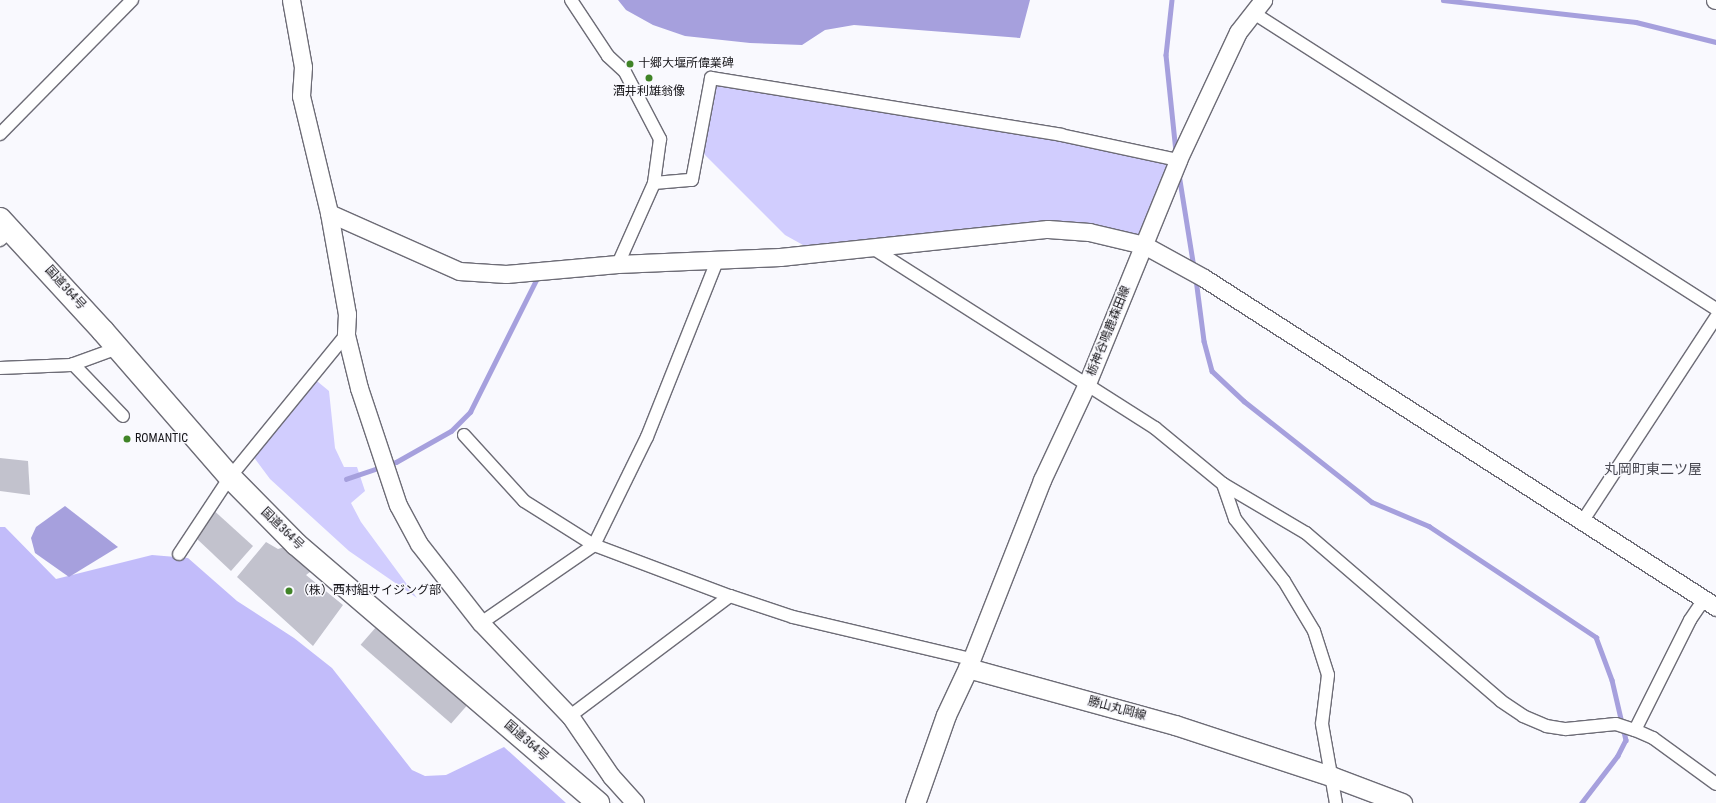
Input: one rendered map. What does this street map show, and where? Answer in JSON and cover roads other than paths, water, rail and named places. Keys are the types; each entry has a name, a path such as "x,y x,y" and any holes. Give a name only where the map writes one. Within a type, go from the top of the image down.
{"highway":[{"name":"国道364号","path":"4,230 118,348 230,477 296,544 598,803"}],"main road":[{"name":"勝山丸岡線","path":"969,664 1175,725 1334,777 1402,803"},
{"path":"915,803 946,715 969,664"}],"street":[{"path":"0,134 132,0"},
{"path":"291,0 303,67 300,96 329,213 347,314 346,335 359,388 398,505 419,544 481,623 570,716 611,776 635,803"},
{"path":"571,0 608,56 625,72 660,139 654,183 618,264"},
{"path":"1258,6 1716,309"},
{"name":"栃神谷鳴鹿森田線","path":"969,664 1042,480 1086,386 1178,160 1223,62 1258,6"},
{"path":"654,183 692,180 711,78 1061,135 1178,160"},
{"path":"329,213 459,271 506,274 618,264 780,257 874,249 1048,230 1089,232 1144,245 1204,278 1710,603 1690,620 1635,730"},
{"path":"874,249 1053,362 1086,386 1155,428 1223,484 1306,533 1501,701 1523,716 1546,726 1566,729 1616,724 1635,730 1653,738 1716,784"},
{"path":"481,623 594,545 647,437 718,259"},
{"path":"1582,522 1716,317"},
{"path":"179,554 230,477 346,335"},
{"path":"0,368 73,364 118,348"},
{"path":"73,364 123,416"},
{"path":"464,435 524,501 594,545 730,596 792,617 969,664"},
{"path":"1223,484 1235,520 1284,581 1314,631 1328,675 1322,724 1334,777 1336,803"},
{"path":"570,716 730,596"}],"waterway":[{"path":"1172,0 1166,55 1176,151"},
{"path":"1443,0 1636,22 1716,42"},
{"path":"1179,174 1194,268"},
{"path":"346,479 396,462 451,431 470,412 538,276"},
{"path":"1196,279 1204,341 1212,371 1244,401 1372,502 1429,526 1596,637 1612,680 1626,740 1618,756 1582,803"}],"place":[{"name":"十郷大堰所偉業碑","path":"630,64"},
{"name":"酒井利雄翁像","path":"649,78"},
{"name":"ROMANTIC","path":"127,439"},
{"name":"（株）西村組サイジング部","path":"289,591"}],"district":[{"name":"丸岡町東二ツ屋","path":"1653,469"}]}
